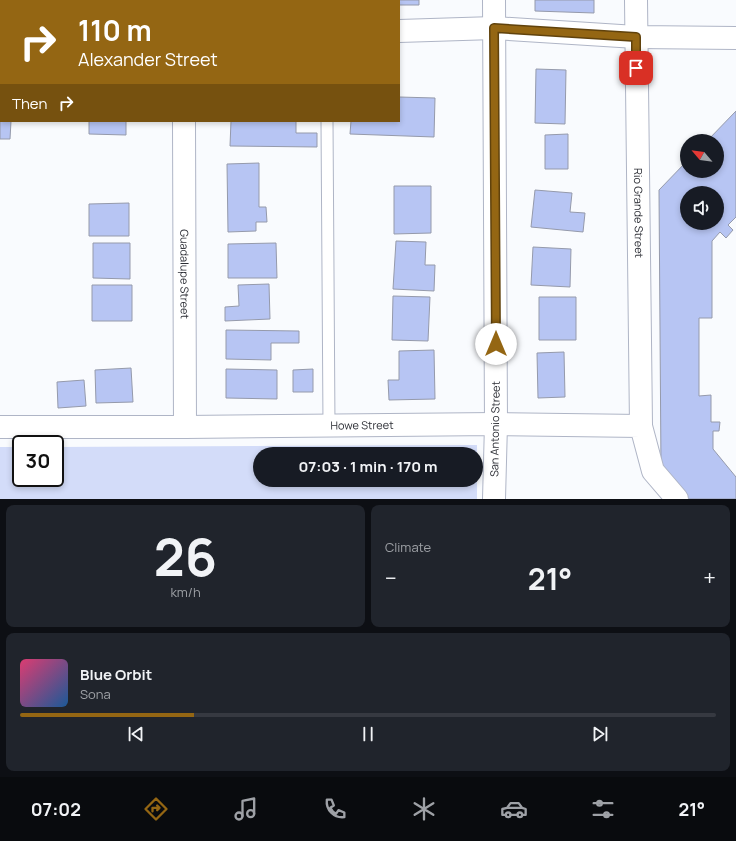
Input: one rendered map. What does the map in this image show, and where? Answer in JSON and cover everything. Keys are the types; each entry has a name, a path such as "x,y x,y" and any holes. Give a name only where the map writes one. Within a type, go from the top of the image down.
{"street":[{"name":"San Antonio Street","path":"494,0 496,424 494,499"},
{"name":"Rio Grande Street","path":"636,0 641,426"},
{"path":"400,31 494,28 636,37 736,38"},
{"name":"Guadalupe Street","path":"184,122 185,427"},
{"name":"Howe Street","path":"0,427 496,424 641,426"},
{"path":"641,426 653,471 677,499"}],"lane":[{"path":"327,122 329,425"}],"shaded area":[{"path":"477,445 477,447 253,447 253,487 477,487 477,499 0,499 0,447 12,447 12,487 64,487 64,447"}],"building":[{"path":"400,0 419,0 419,5 400,5"},
{"path":"535,0 594,0 594,13 535,11"},
{"path":"536,69 566,70 565,124 535,123"},
{"path":"400,97 435,98 434,137 350,134 351,122 400,122"},
{"path":"736,111 736,217 728,225 733,230 726,238 720,232 712,241 712,318 699,318 699,396 711,395 711,422 720,422 719,431 713,431 713,449 736,477 736,499 687,499 661,468 659,190 680,168 680,178 724,178 724,134 714,134"},
{"path":"0,122 11,122 10,139 0,139"},
{"path":"89,122 126,122 126,135 89,134"},
{"path":"231,122 296,122 296,133 317,133 317,147 230,146"},
{"path":"568,134 568,169 545,169 545,135"},
{"path":"259,163 259,207 266,207 267,222 256,222 256,231 228,232 227,164"},
{"path":"394,186 431,186 431,233 394,234"},
{"path":"535,190 572,193 570,212 585,213 583,232 531,227"},
{"path":"129,203 129,236 89,236 89,204"},
{"path":"396,241 426,242 425,265 435,265 434,291 393,289"},
{"path":"93,243 130,243 130,279 93,278"},
{"path":"276,243 277,278 228,278 228,244"},
{"path":"533,247 571,249 570,287 531,285"},
{"path":"269,284 270,319 225,321 225,307 239,306 238,285"},
{"path":"92,285 132,285 132,321 92,321"},
{"path":"393,296 430,297 428,341 392,340"},
{"path":"539,297 576,297 576,340 539,340"},
{"path":"226,330 299,331 299,343 271,343 271,360 226,359"},
{"path":"434,350 435,399 389,400 388,380 399,380 399,351"},
{"path":"564,352 565,397 538,398 537,353"},
{"path":"131,368 133,402 96,403 95,370"},
{"path":"226,369 277,370 277,399 226,398"},
{"path":"313,369 313,392 293,392 293,370"},
{"path":"84,380 86,406 58,408 57,382"}],"route":[{"path":"496,344 494,28 636,37 636,68"}]}
